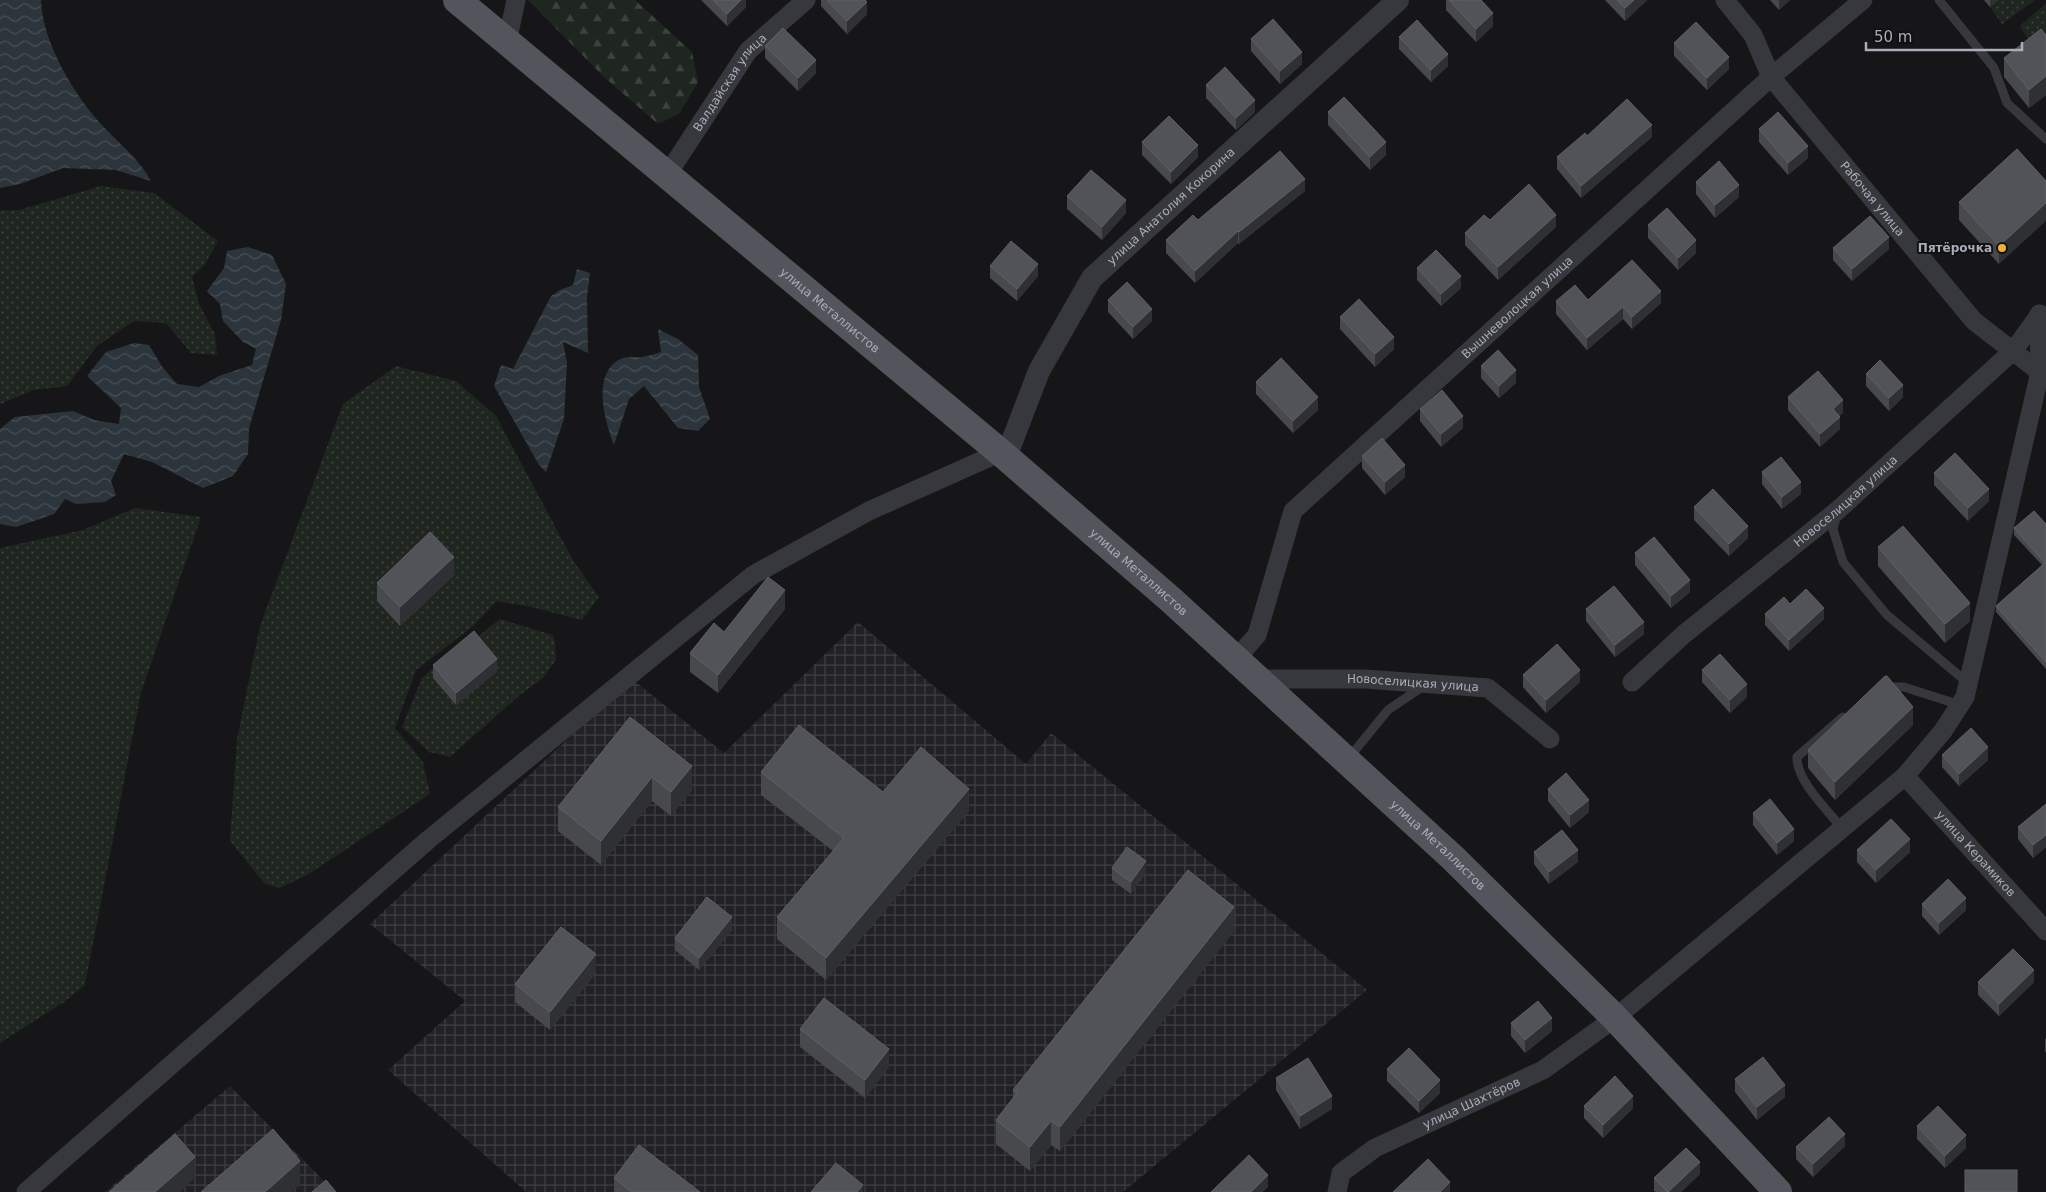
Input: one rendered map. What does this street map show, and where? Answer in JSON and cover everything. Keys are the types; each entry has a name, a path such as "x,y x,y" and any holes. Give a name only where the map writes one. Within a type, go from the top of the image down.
{"main road":[{"name":"улица Металлистов","path":"457,0 1003,455 1170,599 1453,858 1615,1018 1778,1192"}],"street":[{"path":"507,42 516,0"},
{"name":"Валдайская улица","path":"667,175 748,51 806,0"},
{"name":"улица Анатолия Кокорина","path":"1003,455 1039,371 1092,278 1398,0"},
{"name":"Рабочая улица","path":"1725,0 1753,35 1771,78 1974,321 2043,374"},
{"name":"Вышневолоцкая улица","path":"1236,660 1257,635 1294,511 1771,78 1863,0"},
{"name":"Новоселицкая улица","path":"1632,682 1683,635 1838,510 2014,350 2043,312"},
{"name":"улица Шахтёров","path":"1337,1192 1342,1173 1375,1148 1543,1070 1615,1018 1905,776 1943,731 1965,697 2043,374 2043,312"},
{"path":"26,1192 428,840 753,576 869,511 1003,455"},
{"name":"Новоселицкая улица","path":"1257,679 1365,679 1488,688 1550,739"},
{"name":"улица Керамиков","path":"1905,776 2046,931"}],"lane":[{"path":"1938,0 1994,68 2007,103 2046,139"},
{"path":"1838,510 1833,529 1843,562 1887,615 1968,683"},
{"path":"1346,760 1388,710 1427,684"},
{"path":"1874,689 1904,687 1960,705"},
{"path":"1842,828 1801,777 1797,765 1798,757 1853,708"}],"shaded area":[{"path":"858,622 1026,764 1051,733 1367,990 1123,1192 526,1192 388,1070 465,1001 370,924 632,679 724,753"},
{"path":"230,1086 335,1192 105,1192"}],"green space":[{"path":"528,0 635,0 692,52 698,82 679,114 658,124 604,77"},
{"path":"1998,0 2035,0 2002,24 1990,7"},
{"path":"2046,3 2046,53 2025,34 2020,26"},
{"path":"101,186 154,193 218,241 205,264 192,277 199,304 215,334 217,355 191,353 166,323 134,321 97,346 67,386 34,390 0,404 0,210 19,210"},
{"path":"396,366 456,381 496,416 574,562 599,597 582,620 531,607 497,601 472,627 416,670 395,728 423,762 430,794 307,875 280,888 265,884 230,841 237,739 260,626 343,404"},
{"path":"135,508 201,517 141,693 85,985 64,1002 0,1043 0,548 83,530"},
{"path":"500,619 553,635 556,660 543,678 520,695 450,757 429,752 402,727 422,678 441,661 472,641"}],"water":[{"path":"0,0 41,0 43,16 53,49 70,82 90,111 134,158 151,181 116,170 63,168 20,184 0,188"},
{"path":"248,247 272,255 286,284 281,320 249,428 248,454 233,476 203,488 152,462 124,454 111,481 116,495 105,502 76,504 65,499 54,514 16,527 0,524 0,429 15,417 73,411 94,420 119,424 121,408 87,376 106,352 134,343 149,345 163,368 177,384 199,387 219,376 252,365 256,349 243,342 223,321 220,304 207,291 224,268 227,251"},
{"path":"577,269 590,273 587,297 588,353 563,342 567,363 564,419 546,472 539,465 494,386 501,365 513,369 551,296 573,285"},
{"path":"658,329 678,339 698,355 699,387 710,419 698,431 678,428 644,386 629,399 614,445 604,410 603,385 606,374 613,364 623,358 642,357 661,352"}],"building":[{"path":"713,0 741,0 727,14"},
{"path":"827,0 865,0 867,2 847,21"},
{"path":"1449,0 1481,0 1493,13 1476,29"},
{"path":"1617,0 1634,0 1625,8"},
{"path":"1273,19 1302,52 1280,71 1251,39"},
{"path":"1417,20 1448,54 1431,70 1399,37"},
{"path":"1696,22 1729,57 1707,78 1674,43"},
{"path":"783,28 816,60 798,78 765,46"},
{"path":"2041,29 2046,35 2046,76 2029,90 2004,58"},
{"path":"1225,67 1255,100 1236,118 1206,85"},
{"path":"1344,97 1386,142 1370,157 1328,112"},
{"path":"1627,99 1652,125 1581,186 1557,157 1585,133 1587,136"},
{"path":"1778,112 1808,146 1788,163 1759,129"},
{"path":"1169,116 1198,145 1171,172 1142,142"},
{"path":"2017,149 2046,181 2046,203 1999,246 1959,202"},
{"path":"1280,151 1305,179 1238,231 1195,271 1166,240 1193,215 1198,220"},
{"path":"1719,161 1739,185 1715,205 1696,182"},
{"path":"1091,170 1126,200 1102,227 1067,196"},
{"path":"1529,184 1556,215 1498,267 1465,233 1484,215 1490,220"},
{"path":"1667,208 1696,240 1678,258 1648,225"},
{"path":"1870,216 1889,237 1852,269 1833,248"},
{"path":"1011,241 1038,264 1017,289 990,266"},
{"path":"1436,250 1461,276 1441,294 1417,268"},
{"path":"1632,260 1661,291 1632,317 1623,307 1587,338 1556,301 1575,285 1588,300"},
{"path":"1127,282 1152,309 1133,327 1108,300"},
{"path":"1359,299 1394,337 1375,354 1340,317"},
{"path":"1498,350 1516,370 1499,386 1481,366"},
{"path":"1281,358 1318,397 1293,421 1256,382"},
{"path":"1880,360 1903,385 1889,398 1866,374"},
{"path":"1818,371 1843,400 1833,409 1840,417 1820,434 1788,397"},
{"path":"1442,390 1463,416 1441,434 1420,409"},
{"path":"1382,438 1405,465 1385,482 1362,456"},
{"path":"1955,453 1989,489 1968,508 1934,473"},
{"path":"1781,457 1801,482 1782,497 1762,472"},
{"path":"1713,489 1748,526 1729,544 1694,507"},
{"path":"2034,511 2046,524 2046,662 1996,606 2045,563 2014,528"},
{"path":"1903,526 1970,603 1945,624 1878,547"},
{"path":"430,532 454,557 400,607 377,583"},
{"path":"1654,537 1690,580 1671,596 1635,553"},
{"path":"768,577 785,590 718,675 690,653 714,623 724,632"},
{"path":"1614,586 1644,622 1615,645 1586,609"},
{"path":"1806,589 1824,608 1789,640 1765,614 1784,597 1790,604"},
{"path":"474,631 497,659 456,693 433,665"},
{"path":"1557,644 1580,670 1546,700 1523,675"},
{"path":"1720,654 1747,684 1730,700 1702,670"},
{"path":"1885,676 1913,707 1835,782 1808,750"},
{"path":"630,717 692,766 671,792 652,777 601,841 558,807"},
{"path":"799,725 883,792 921,747 969,789 826,958 777,917 844,838 761,772"},
{"path":"1971,728 1988,747 1959,774 1942,755"},
{"path":"1566,773 1589,800 1570,815 1548,789"},
{"path":"1770,799 1794,829 1777,843 1753,813"},
{"path":"2046,804 2046,835 2033,845 2018,827"},
{"path":"1891,819 1910,839 1876,870 1857,850"},
{"path":"1562,830 1578,850 1549,872 1534,852"},
{"path":"1127,847 1146,861 1131,882 1112,868"},
{"path":"1188,870 1234,907 1060,1127 1051,1121 1030,1147 996,1120 1017,1093 1013,1090"},
{"path":"1948,879 1966,898 1939,923 1922,904"},
{"path":"707,897 732,917 699,958 675,938"},
{"path":"561,927 596,954 550,1012 515,984"},
{"path":"2013,949 2034,970 1999,1004 1978,982"},
{"path":"824,998 889,1049 865,1080 800,1029"},
{"path":"1538,1001 1552,1018 1525,1040 1511,1023"},
{"path":"1409,1048 1440,1080 1419,1101 1387,1069"},
{"path":"1763,1057 1785,1085 1757,1107 1735,1079"},
{"path":"1308,1058 1332,1096 1300,1116 1276,1078"},
{"path":"1615,1076 1633,1096 1603,1125 1584,1106"},
{"path":"1938,1106 1966,1135 1945,1156 1917,1126"},
{"path":"1829,1117 1845,1134 1813,1164 1796,1147"},
{"path":"273,1129 300,1161 265,1192 201,1192"},
{"path":"175,1134 195,1157 155,1192 109,1192"},
{"path":"639,1145 700,1192 632,1192 614,1178"},
{"path":"1686,1148 1700,1162 1668,1192 1654,1178"},
{"path":"1249,1155 1268,1175 1251,1192 1211,1192"},
{"path":"1428,1159 1450,1182 1440,1192 1393,1192"},
{"path":"836,1163 863,1185 857,1192 811,1192"},
{"path":"1965,1170 2017,1170 2017,1192 1965,1192"},
{"path":"326,1180 336,1192 312,1192"}],"place":[{"name":"Пятёрочка","path":"2002,248"}]}
